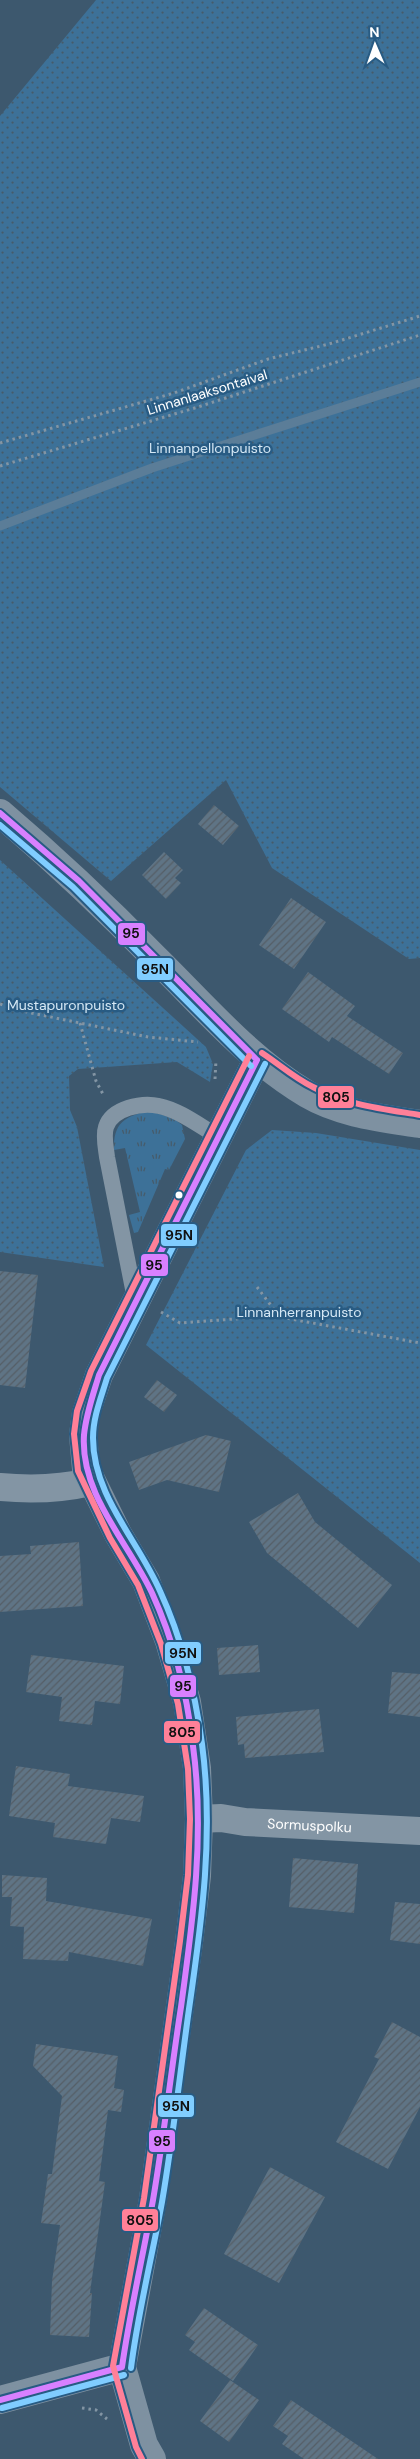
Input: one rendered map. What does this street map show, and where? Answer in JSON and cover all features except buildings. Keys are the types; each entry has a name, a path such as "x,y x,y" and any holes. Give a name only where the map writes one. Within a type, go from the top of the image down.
{"street":[{"path":"0,813 79,881 257,1060 308,1095 330,1104 353,1112 420,1124"},
{"path":"152,2459 144,2445 122,2367 154,2199 194,1907 199,1819 197,1768 186,1702 169,1641 146,1581 90,1482 83,1457 86,1413 99,1375 147,1306 217,1136 257,1060"},
{"path":"0,1487 28,1489 67,1488 90,1482"},
{"name":"Sormuspolku","path":"199,1819 221,1818 245,1822 420,1831"},
{"path":"0,2400 122,2367"}],"lane":[{"path":"147,1306 105,1136 106,1126 114,1116 128,1108 158,1105 217,1136"}],"path":[{"path":"0,443 174,393 268,359 329,344 420,316"},
{"name":"Linnanlaaksontaival","path":"0,466 198,408 420,335"},
{"path":"0,1004 148,1037 207,1043"},
{"path":"80,1023 96,1081 114,1116"},
{"path":"215,1084 216,1058"},
{"path":"257,1288 279,1317"},
{"path":"147,1306 180,1323 279,1317 420,1343"}],"green space":[{"name":"Linnanpellonpuisto","path":"96,0 420,0 420,958 409,959 272,868 226,780 111,881 0,787 0,116"},
{"name":"Mustapuronpuisto","path":"0,860 206,1047 213,1064 210,1082 177,1062 78,1069 69,1076 70,1110 77,1127 104,1267 0,1252"},
{"path":"149,1111 173,1118 182,1125 185,1139 169,1170 165,1169 138,1232 134,1233 129,1215 140,1212 125,1148 114,1150 114,1141 118,1127 122,1122 133,1115"},
{"name":"Linnanherranpuisto","path":"272,1130 316,1133 420,1150 420,1563 146,1345 246,1150"}],"waterway":[{"path":"0,526 152,468 420,382"}],"transit line":[{"name":"95","path":"0,813 79,881 257,1060"},
{"name":"95N","path":"0,825 73,887 251,1066"},
{"name":"805","path":"262,1053 299,1079 326,1093 365,1106 420,1115"},
{"name":"805","path":"142,2459 136,2447 113,2366 144,2198 180,1941 188,1875 190,1819 188,1769 178,1704 161,1644 138,1585 110,1538 78,1471 74,1434 77,1411 91,1371 249,1056"},
{"name":"95","path":"122,2367 157,2176 185,1974 196,1877 198,1812 190,1726 183,1687 173,1649 152,1593 97,1497 85,1457 84,1435 88,1412 99,1375 257,1060"},
{"name":"95N","path":"131,2368 141,2305 162,2202 173,2130 202,1910 207,1843 207,1810 199,1724 181,1647 168,1609 151,1572 118,1517 100,1479 95,1459 93,1430 107,1378 265,1064"},
{"name":"95","path":"0,2400 122,2367"},
{"name":"95N","path":"2,2408 124,2375"}]}
